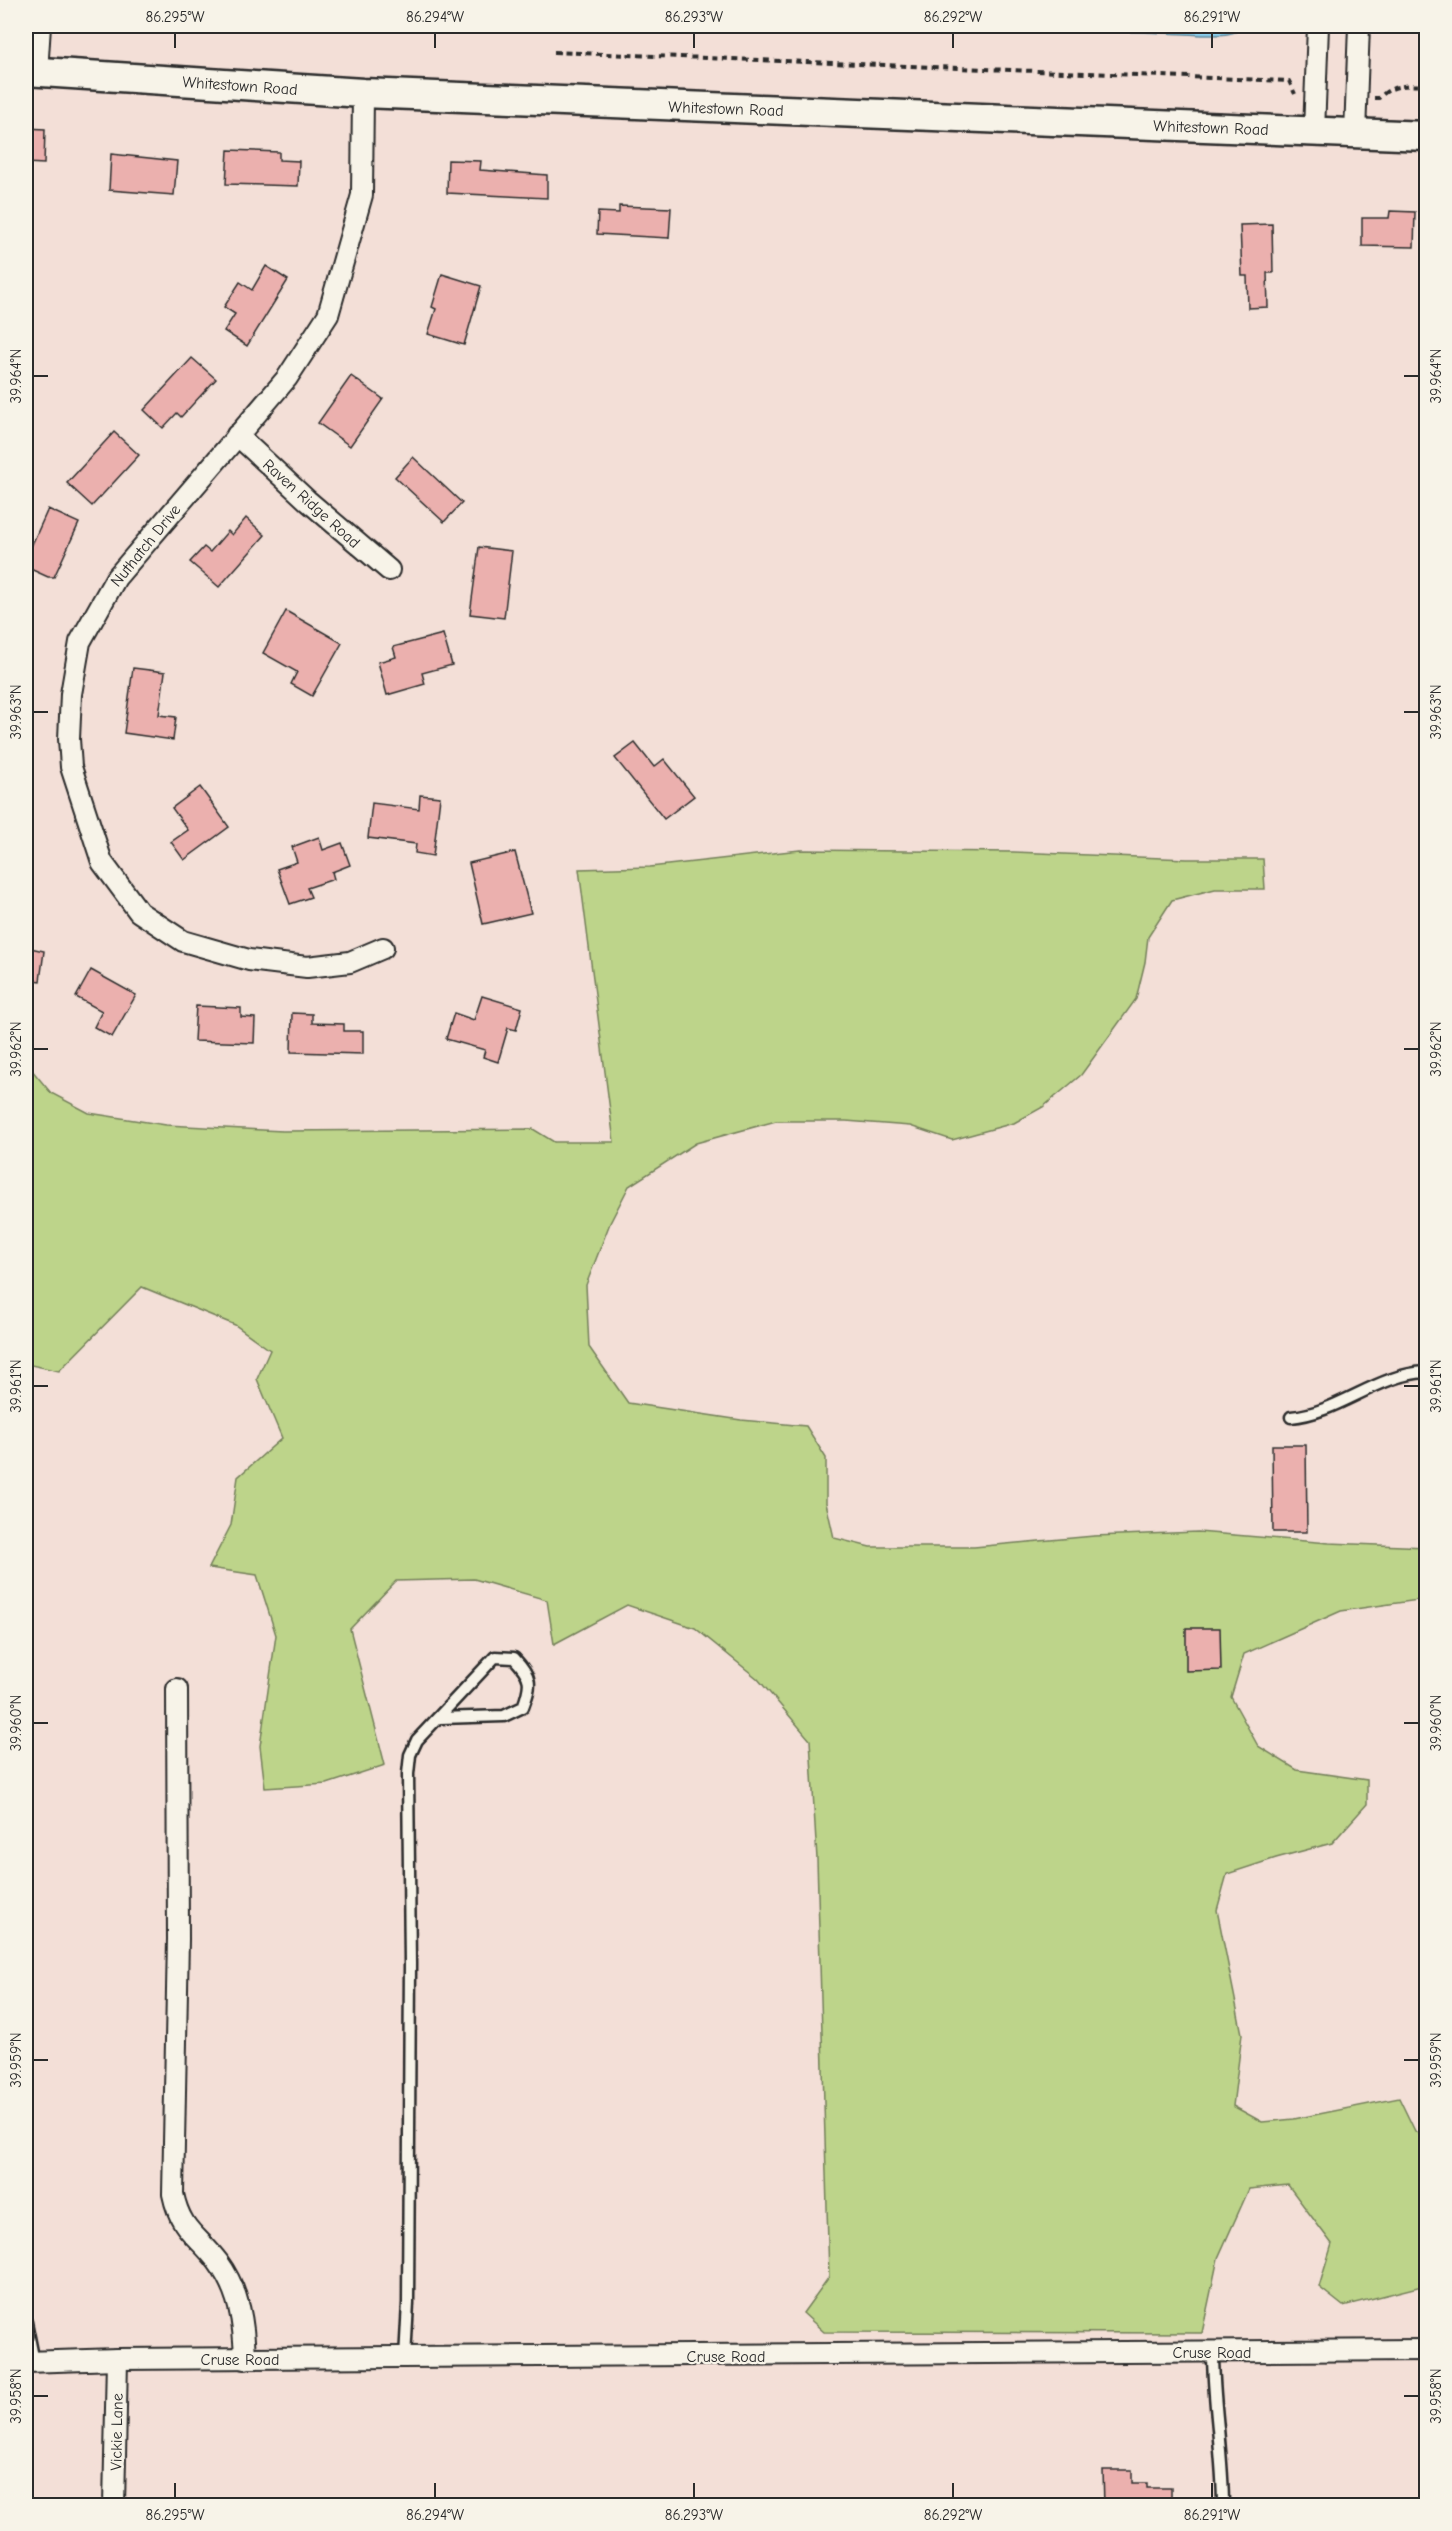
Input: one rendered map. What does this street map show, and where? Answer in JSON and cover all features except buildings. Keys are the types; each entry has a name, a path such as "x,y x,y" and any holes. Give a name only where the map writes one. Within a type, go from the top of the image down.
{"street":[{"path":"31,71 40,26"},
{"path":"1314,131 1318,26"},
{"path":"1355,133 1359,26"},
{"name":"Whitestown Road","path":"31,71 363,93 1426,136"},
{"name":"Nuthatch Drive","path":"363,93 362,195 328,315 287,378 116,578 80,642 71,694 69,739 71,767 102,862 139,912 183,941 249,960 307,967 350,962 383,948"},
{"name":"Raven Ridge Road","path":"237,435 308,501 389,570"},
{"path":"177,1689 178,1939 173,2194 177,2214 199,2243 218,2262 233,2287 241,2310 245,2360"},
{"name":"Cruse Road","path":"30,2362 1426,2350"},
{"name":"Vickie Lane","path":"114,2505 117,2360"}],"lane":[{"path":"1291,1417 1308,1416 1377,1383 1411,1373 1426,1372"},
{"path":"405,2358 408,2302 410,1964 408,1774 410,1755 417,1740 495,1657 514,1659 528,1673 530,1688 523,1707 504,1716 440,1718"},
{"path":"26,2322 30,2362"},
{"path":"1213,2352 1223,2505"}],"path":[{"path":"554,52 1289,81 1295,95 1316,96"},
{"path":"1357,97 1379,98 1391,88 1426,86"}],"green space":[{"path":"800,850 1014,852 1187,859 1263,859 1265,889 1215,889 1172,900 1148,937 1145,962 1136,999 1081,1075 1043,1107 1014,1123 952,1140 910,1126 846,1121 776,1121 696,1143 629,1186 610,1223 586,1285 589,1347 628,1403 741,1420 806,1426 826,1458 826,1503 834,1538 870,1547 974,1547 1094,1536 1198,1532 1329,1543 1426,1547 1426,1609 1418,1600 1341,1611 1244,1654 1231,1697 1258,1746 1297,1770 1367,1780 1367,1804 1332,1843 1227,1874 1217,1910 1242,2034 1233,2106 1262,2122 1294,2119 1399,2098 1415,2131 1426,2139 1426,2285 1343,2306 1319,2287 1332,2244 1288,2185 1249,2189 1218,2258 1202,2333 824,2332 803,2313 829,2277 817,1859 810,1740 758,1679 695,1628 627,1605 554,1644 547,1600 474,1579 396,1581 350,1629 385,1765 327,1784 265,1788 260,1746 276,1635 257,1575 209,1568 231,1525 238,1477 282,1438 257,1379 270,1350 235,1325 142,1287 59,1371 26,1364 26,1063 51,1093 89,1113 166,1125 283,1131 533,1129 554,1142 614,1142 579,869 650,867"}],"water":[{"path":"957,26 1247,26 1231,33 1207,35 1018,30"}]}
